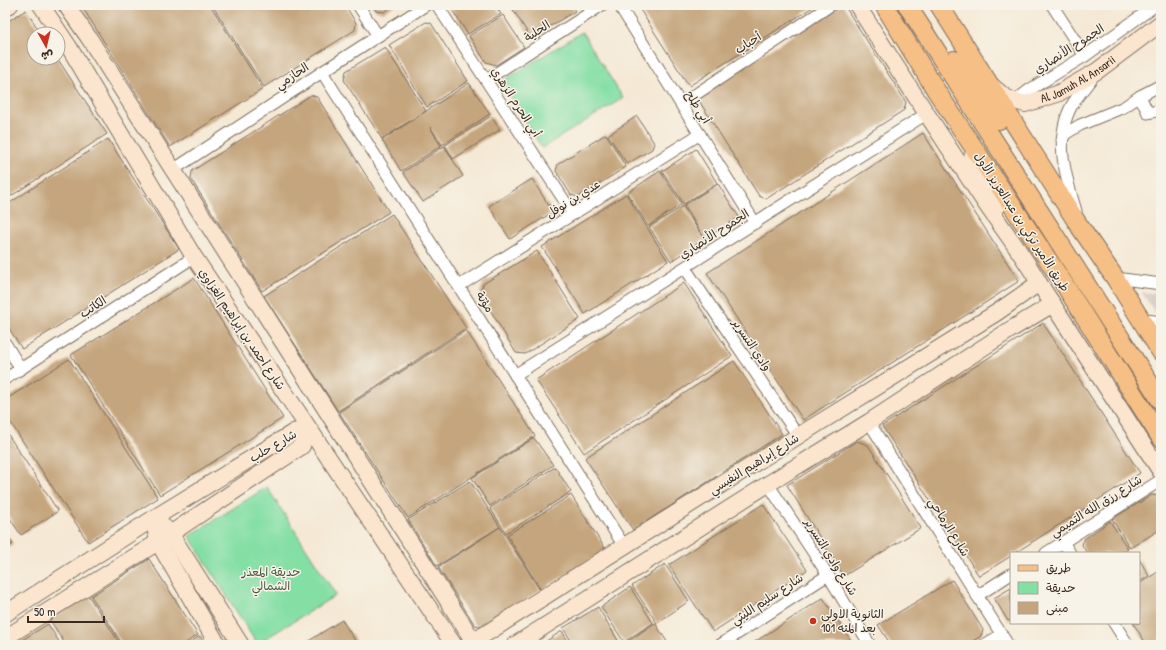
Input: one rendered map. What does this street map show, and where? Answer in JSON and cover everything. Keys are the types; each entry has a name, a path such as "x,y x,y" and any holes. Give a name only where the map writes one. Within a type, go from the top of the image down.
{"main road":[{"name":"طريق الأمير تركي بن عبدالعزيز الأول","path":"884,5 937,92 1066,288 1161,438"},
{"name":"طريق الأمير تركي بن عبدالعزيز الأول","path":"907,5 1028,196 1161,401"},
{"path":"911,5 1080,227"},
{"path":"939,5 1161,352"}],"street":[{"path":"5,8 10,5"},
{"name":"شارع أحمد بن إبراهيم الغزاوي","path":"41,5 69,47 194,257 454,645"},
{"name":"شارع أحمد بن إبراهيم الغزاوي","path":"66,5 89,38 473,644"},
{"path":"358,5 378,36"},
{"name":"الحازمي","path":"172,170 426,5"},
{"name":"أبي الحرم الزهري","path":"437,5 573,214"},
{"name":"الحلية","path":"486,80 602,5"},
{"name":"أبي طلح","path":"619,5 755,223"},
{"name":"أحباب","path":"681,104 831,5"},
{"path":"857,5 926,114 988,208 1029,266"},
{"path":"1052,5 1085,56"},
{"name":"الجموح الأنصاري","path":"1015,101 1029,90 1085,56 1156,5"},
{"name":"Al Jamuh Al Ansarii","path":"1015,101 1025,104 1057,94 1097,71 1161,24"},
{"path":"69,47 67,39 69,32 77,30 89,38"},
{"path":"1080,227 1068,182 1062,151 1062,140 1066,121 1072,106 1097,71"},
{"name":"مؤتة","path":"322,72 624,546"},
{"path":"989,83 1005,97 1015,101"},
{"path":"1062,140 1065,134 1080,125 1124,107 1140,96 1161,85"},
{"path":"937,92 1039,283 1161,472"},
{"path":"1140,96 1148,113 1161,110"},
{"name":"الجموح الأنصاري","path":"516,375 926,114"},
{"name":"عدي بن نوفل","path":"459,286 700,134"},
{"name":"الكاتب","path":"5,379 194,257"},
{"name":"وادي التسرير","path":"685,268 798,436"},
{"path":"1115,278 1161,284"},
{"name":"شارع إبراهيم النفيسي","path":"473,644 624,546 858,398 996,313 1039,283"},
{"path":"996,313 1014,304 1021,308 1024,313 1023,317 1013,328"},
{"name":"شارع إبراهيم النفيسي","path":"515,645 1053,304"},
{"path":"1139,319 1161,322"},
{"path":"5,344 21,369"},
{"path":"1090,361 1161,453"},
{"path":"858,398 870,421"},
{"name":"شارع الرماحي","path":"870,421 1008,645"},
{"name":"شارع حلب","path":"5,614 154,518 294,432 308,428"},
{"name":"شارع حلب","path":"5,638 164,537 302,446 308,428"},
{"name":"شارع رزق الله التميمي","path":"1048,552 1161,480"},
{"name":"شارع وادي التسرير","path":"768,484 828,576 870,645"},
{"path":"154,518 218,645"},
{"path":"164,537 241,645"},
{"path":"1063,542 1069,552"},
{"path":"977,596 1010,575"},
{"name":"شارع سليم الليثي","path":"720,645 828,576"},
{"path":"1115,624 1128,645"},
{"path":"984,645 1001,635"}],"shaded area":[{"path":"1141,292 1161,294 1161,321"}],"green space":[{"path":"582,32 623,98 542,148 501,82"},
{"name":"حديقة المعذر الشمالي","path":"267,487 336,595 257,644 189,536"}],"building":[{"path":"81,5 210,5 263,89 170,147"},
{"path":"212,5 345,5 356,23 355,30 264,87"},
{"path":"372,5 395,5 384,12 376,11"},
{"path":"453,5 495,5 501,14 468,34 452,10"},
{"path":"510,5 571,5 575,11 531,38"},
{"path":"637,5 816,5 689,86"},
{"path":"841,5 844,5 906,102 904,110 766,199 759,196 696,96"},
{"path":"26,10 36,26 26,26 26,66 62,66 107,134 5,200 5,23"},
{"path":"503,15 524,47 496,65 486,62 469,36"},
{"path":"426,22 431,23 468,81 427,107 389,45"},
{"path":"385,47 426,111 382,139 344,80 346,71"},
{"path":"469,83 490,114 442,145 430,127 441,146 401,171 382,140"},
{"path":"311,95 317,97 389,212 262,291 191,179 192,171"},
{"path":"491,116 500,130 453,159 445,145"},
{"path":"637,116 654,143 652,149 627,164 608,135"},
{"path":"923,133 1019,281 803,420 707,273"},
{"path":"606,134 626,167 578,197 571,195 556,171 558,164"},
{"path":"108,139 179,249 22,349 5,322 5,206"},
{"path":"444,146 463,176 423,202 403,172"},
{"path":"696,149 717,183 684,204 662,171"},
{"path":"660,171 682,204 648,226 627,193"},
{"path":"532,179 553,212 510,239 489,206"},
{"path":"718,184 739,217 705,239 684,205"},
{"path":"626,194 668,261 585,314 542,247"},
{"path":"683,206 704,239 671,261 649,227"},
{"path":"392,214 466,328 338,411 264,296"},
{"path":"537,251 580,319 525,354 516,353 480,293 483,284"},
{"path":"194,278 283,418 160,495 71,355"},
{"path":"684,283 732,356 584,453 536,380"},
{"path":"1043,323 1140,473 1017,552 1010,552 1010,557 979,576 882,426"},
{"path":"466,330 535,436 408,518 339,412"},
{"path":"69,359 158,498 88,542 5,414 5,400"},
{"path":"734,361 782,434 633,530 585,458"},
{"path":"5,430 58,511 21,535 5,511"},
{"path":"534,438 553,465 490,506 472,478"},
{"path":"857,441 868,445 921,528 844,576 787,485"},
{"path":"555,467 571,492 506,533 490,508"},
{"path":"470,481 500,527 437,566 408,520"},
{"path":"571,495 606,550 541,590 507,535"},
{"path":"1152,495 1159,496 1161,499 1161,529 1130,548 1112,519"},
{"path":"763,504 807,570 713,632 669,565"},
{"path":"1110,521 1128,549 1124,552 1086,552 1082,545 1084,539"},
{"path":"500,527 540,590 484,627 475,625 438,567"},
{"path":"5,532 13,544 5,549"},
{"path":"149,559 198,635 182,645 123,645 91,596"},
{"path":"1140,561 1149,576 1140,581"},
{"path":"665,564 689,601 657,623 632,586"},
{"path":"1161,570 1161,638 1151,644 1145,642 1134,624 1140,624 1140,583"},
{"path":"952,580 983,630 981,636 966,645 891,645 878,625"},
{"path":"630,587 653,623 624,642 601,607"},
{"path":"1010,589 1010,620 1008,621 994,598"},
{"path":"88,595 121,645 66,645 50,620"},
{"name":"الثانوية الاولى بعد المئه 101","path":"823,598 854,645 750,645"},
{"path":"598,607 620,644 574,645 563,628"},
{"path":"342,620 358,645 304,645 304,644"},
{"path":"655,623 669,645 624,645 624,644"},
{"path":"48,624 61,645 14,645"},
{"path":"562,631 570,645 540,645"},
{"path":"200,636 206,645 186,645"}],"place":[{"name":"الثانوية الاولى بعد المئه 101","path":"813,621"}]}
